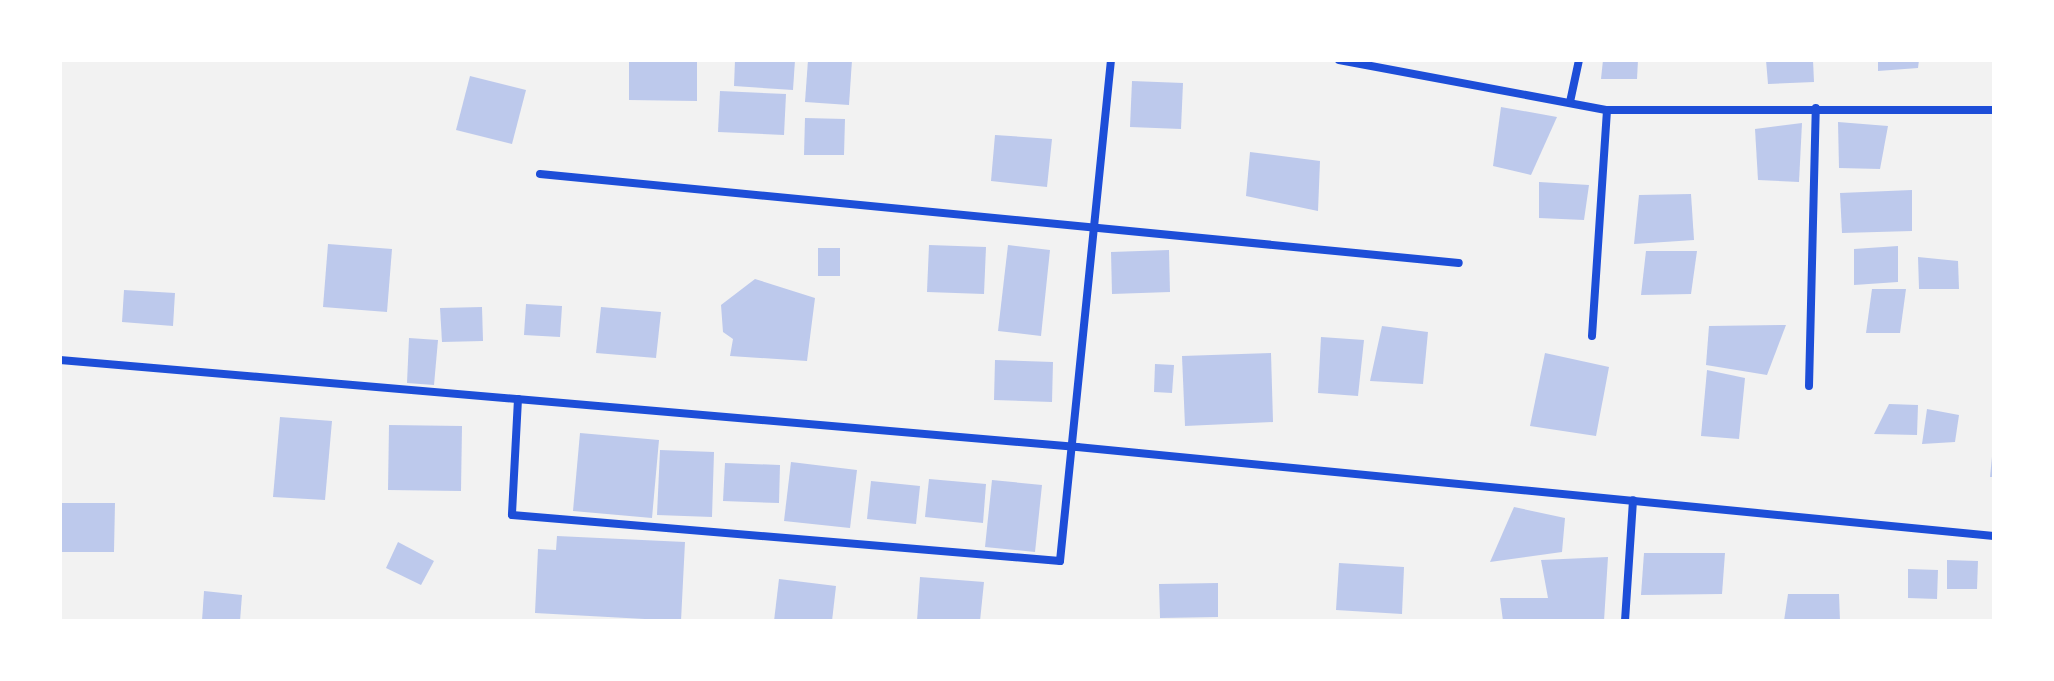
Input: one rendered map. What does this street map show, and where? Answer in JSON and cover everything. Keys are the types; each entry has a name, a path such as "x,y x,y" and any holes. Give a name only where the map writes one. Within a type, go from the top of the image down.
{"street":[{"path":"518,399 512,515 1060,561 1077,447 1111,60"},
{"path":"1339,60 1607,110 1994,110"},
{"path":"1570,102 1579,60"},
{"path":"1809,386 1816,108"},
{"path":"1592,336 1607,110"},
{"path":"540,174 1459,263"},
{"path":"60,360 1077,447 1994,536"},
{"path":"1625,621 1633,500"}],"building":[{"path":"629,60 697,60 697,101 629,100"},
{"path":"735,60 795,60 793,90 734,86"},
{"path":"808,60 852,60 849,105 805,102"},
{"path":"1603,60 1638,60 1637,79 1601,79"},
{"path":"1766,60 1813,60 1814,82 1768,84"},
{"path":"1878,60 1919,60 1918,68 1878,71"},
{"path":"470,76 526,90 512,144 456,130"},
{"path":"1132,81 1183,83 1181,129 1130,127"},
{"path":"720,91 786,94 784,135 718,132"},
{"path":"1501,107 1557,117 1531,175 1493,166"},
{"path":"805,118 845,119 844,155 804,155"},
{"path":"1838,122 1888,126 1880,169 1839,168"},
{"path":"1802,123 1799,182 1758,180 1755,129"},
{"path":"995,135 1052,139 1047,187 991,181"},
{"path":"1250,152 1320,161 1318,211 1246,196"},
{"path":"1539,182 1589,185 1584,220 1539,218"},
{"path":"1912,190 1912,231 1842,233 1840,193"},
{"path":"1691,194 1694,240 1634,244 1639,195"},
{"path":"328,244 392,249 387,312 323,307"},
{"path":"929,245 986,247 984,294 927,292"},
{"path":"1008,245 1050,250 1041,336 998,331"},
{"path":"1898,246 1898,282 1854,285 1854,249"},
{"path":"818,248 840,248 840,276 818,276"},
{"path":"1169,250 1170,292 1112,294 1111,252"},
{"path":"1646,251 1697,251 1691,294 1641,295"},
{"path":"1918,257 1958,261 1959,289 1919,289"},
{"path":"755,279 815,298 807,361 730,356 733,339 723,332 721,305"},
{"path":"1872,289 1906,289 1900,333 1866,333"},
{"path":"124,290 175,293 173,326 122,322"},
{"path":"526,304 562,306 560,337 524,335"},
{"path":"482,307 483,341 442,342 440,308"},
{"path":"601,307 661,312 656,358 596,353"},
{"path":"1786,325 1767,375 1706,365 1709,326"},
{"path":"1382,326 1428,332 1423,384 1370,381"},
{"path":"1321,337 1364,340 1358,396 1318,393"},
{"path":"409,338 438,340 434,385 407,383"},
{"path":"1271,353 1273,422 1185,426 1182,356"},
{"path":"1545,353 1609,367 1596,436 1530,426"},
{"path":"995,360 1053,362 1052,402 994,400"},
{"path":"1155,364 1174,365 1172,393 1154,392"},
{"path":"1707,370 1745,378 1739,439 1701,436"},
{"path":"1889,404 1918,405 1917,435 1874,434"},
{"path":"1927,409 1959,415 1955,442 1922,444"},
{"path":"280,417 332,421 325,500 273,497"},
{"path":"389,425 462,426 461,491 388,490"},
{"path":"580,433 659,440 652,518 573,511"},
{"path":"660,450 714,452 712,517 657,515"},
{"path":"1992,457 1994,477 1990,477"},
{"path":"791,462 857,470 850,528 784,521"},
{"path":"725,463 780,465 779,503 723,501"},
{"path":"929,479 986,484 983,523 925,517"},
{"path":"992,480 1042,485 1035,552 985,547"},
{"path":"871,481 920,486 916,524 867,519"},
{"path":"61,503 115,503 114,552 60,552"},
{"path":"1514,507 1565,518 1562,552 1490,562"},
{"path":"557,536 685,542 681,621 535,613 538,549 556,550"},
{"path":"398,542 434,561 421,585 386,568"},
{"path":"1644,553 1725,553 1722,594 1641,595"},
{"path":"1608,557 1604,621 1503,621 1500,598 1548,598 1541,560"},
{"path":"1947,560 1978,561 1977,589 1947,589"},
{"path":"1339,563 1404,567 1402,614 1336,610"},
{"path":"1908,569 1938,570 1937,599 1908,598"},
{"path":"920,577 984,582 980,621 917,621"},
{"path":"779,579 836,586 832,621 774,621"},
{"path":"1218,583 1218,617 1160,618 1159,584"},
{"path":"204,591 242,595 240,621 202,621"},
{"path":"1788,594 1839,594 1840,621 1784,621"}]}
